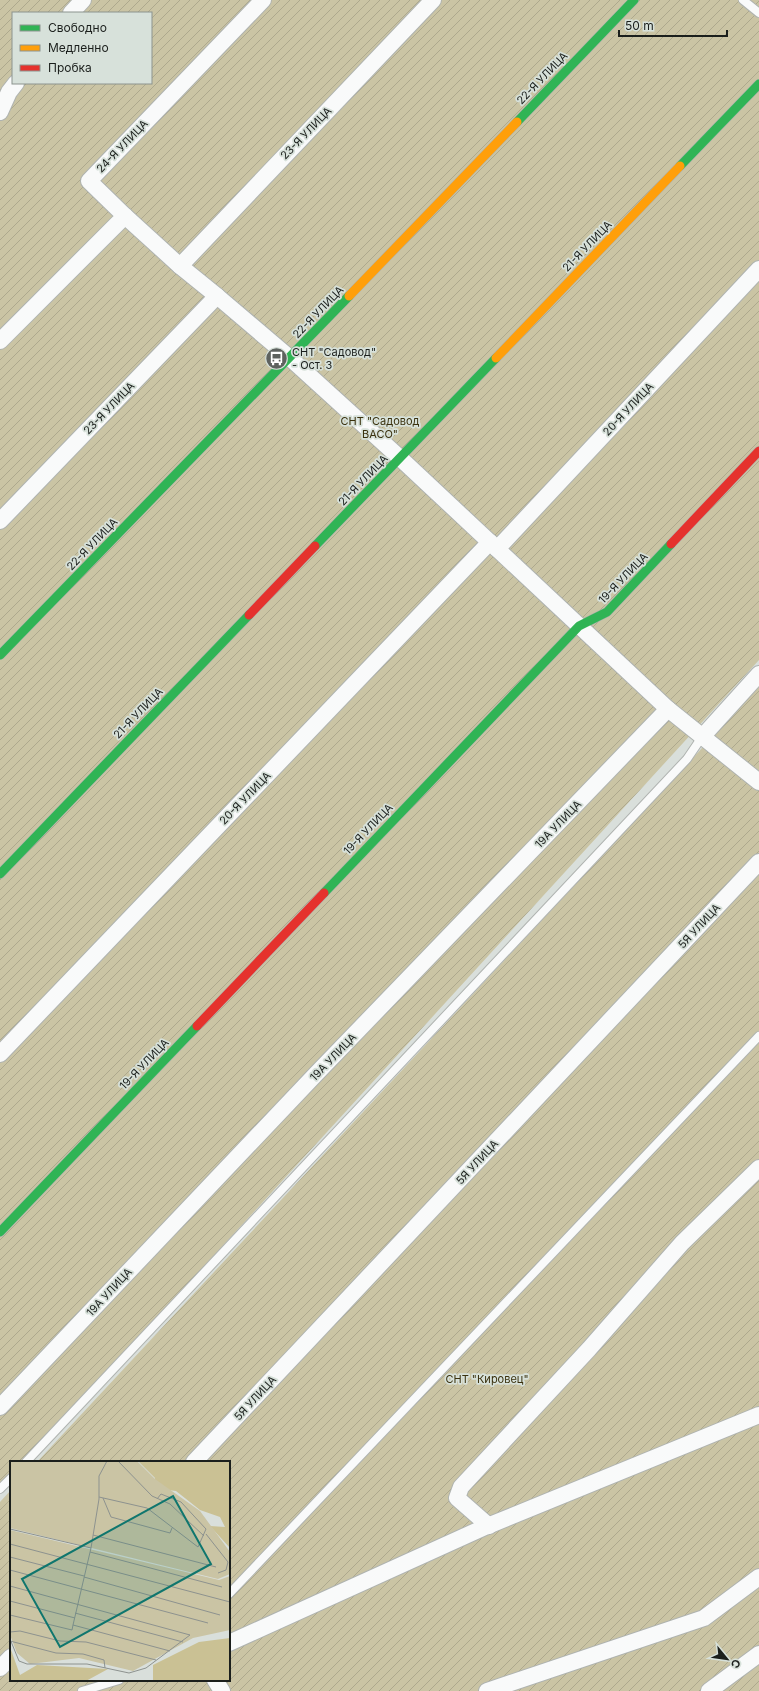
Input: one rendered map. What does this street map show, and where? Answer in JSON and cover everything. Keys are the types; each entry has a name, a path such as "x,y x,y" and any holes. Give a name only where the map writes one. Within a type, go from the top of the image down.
{"street":[{"path":"72,12 83,0"},
{"name":"24-Я УЛИЦА","path":"125,216 90,181 263,0"},
{"name":"23-Я УЛИЦА","path":"180,266 433,0"},
{"name":"22-Я УЛИЦА","path":"0,655 290,358 634,0"},
{"path":"0,112 9,92 15,84"},
{"name":"21-Я УЛИЦА","path":"0,874 759,84"},
{"path":"0,342 125,216 180,266 290,358 400,458 668,710 759,782"},
{"name":"20-Я УЛИЦА","path":"0,1054 494,546 759,269"},
{"name":"23-Я УЛИЦА","path":"0,521 217,296"},
{"name":"19-Я УЛИЦА","path":"0,1232 579,626 607,612 759,451"},
{"path":"702,737 759,674"},
{"name":"19А УЛИЦА","path":"0,1407 320,1070 668,710"},
{"name":"5Я УЛИЦА","path":"195,1461 759,862"},
{"path":"489,1526 457,1498 461,1487 589,1349 682,1243 759,1168"},
{"path":"230,1643 489,1526 759,1415"},
{"path":"487,1691 704,1618 759,1577"},
{"path":"709,1691 759,1654"},
{"path":"0,1668 10,1658"},
{"path":"216,1681 222,1691"}],"lane":[{"path":"743,0 759,13"},
{"path":"27,1461 687,759 702,737"},
{"path":"230,1593 759,1036"},
{"path":"0,1489 10,1479"},
{"path":"82,1691 116,1681"}],"green space":[{"name":"СНТ \"Садовод ВАСО\"","path":"0,0 759,0 759,660 26,1461 10,1461 10,1478 0,1489"},
{"name":"СНТ \"Кировец\"","path":"759,687 759,1691 0,1691 0,1502 10,1491 10,1681 230,1681 230,1461 38,1461"}],"traffic: fast":[{"path":"517,122 634,0"},
{"path":"680,166 759,84"},
{"path":"0,655 349,296"},
{"path":"315,546 496,358"},
{"path":"324,893 579,626 607,612 671,544"},
{"path":"0,874 249,615"},
{"path":"0,1232 197,1026"}],"traffic: slow":[{"path":"349,296 517,122"},
{"path":"496,358 680,166"}],"traffic: jam":[{"path":"671,544 759,451"},
{"path":"249,615 315,546"},
{"path":"197,1026 324,893"}],"place":[{"name":"СНТ \"Садовод\" - Ост. 3","path":"276,358"}]}
